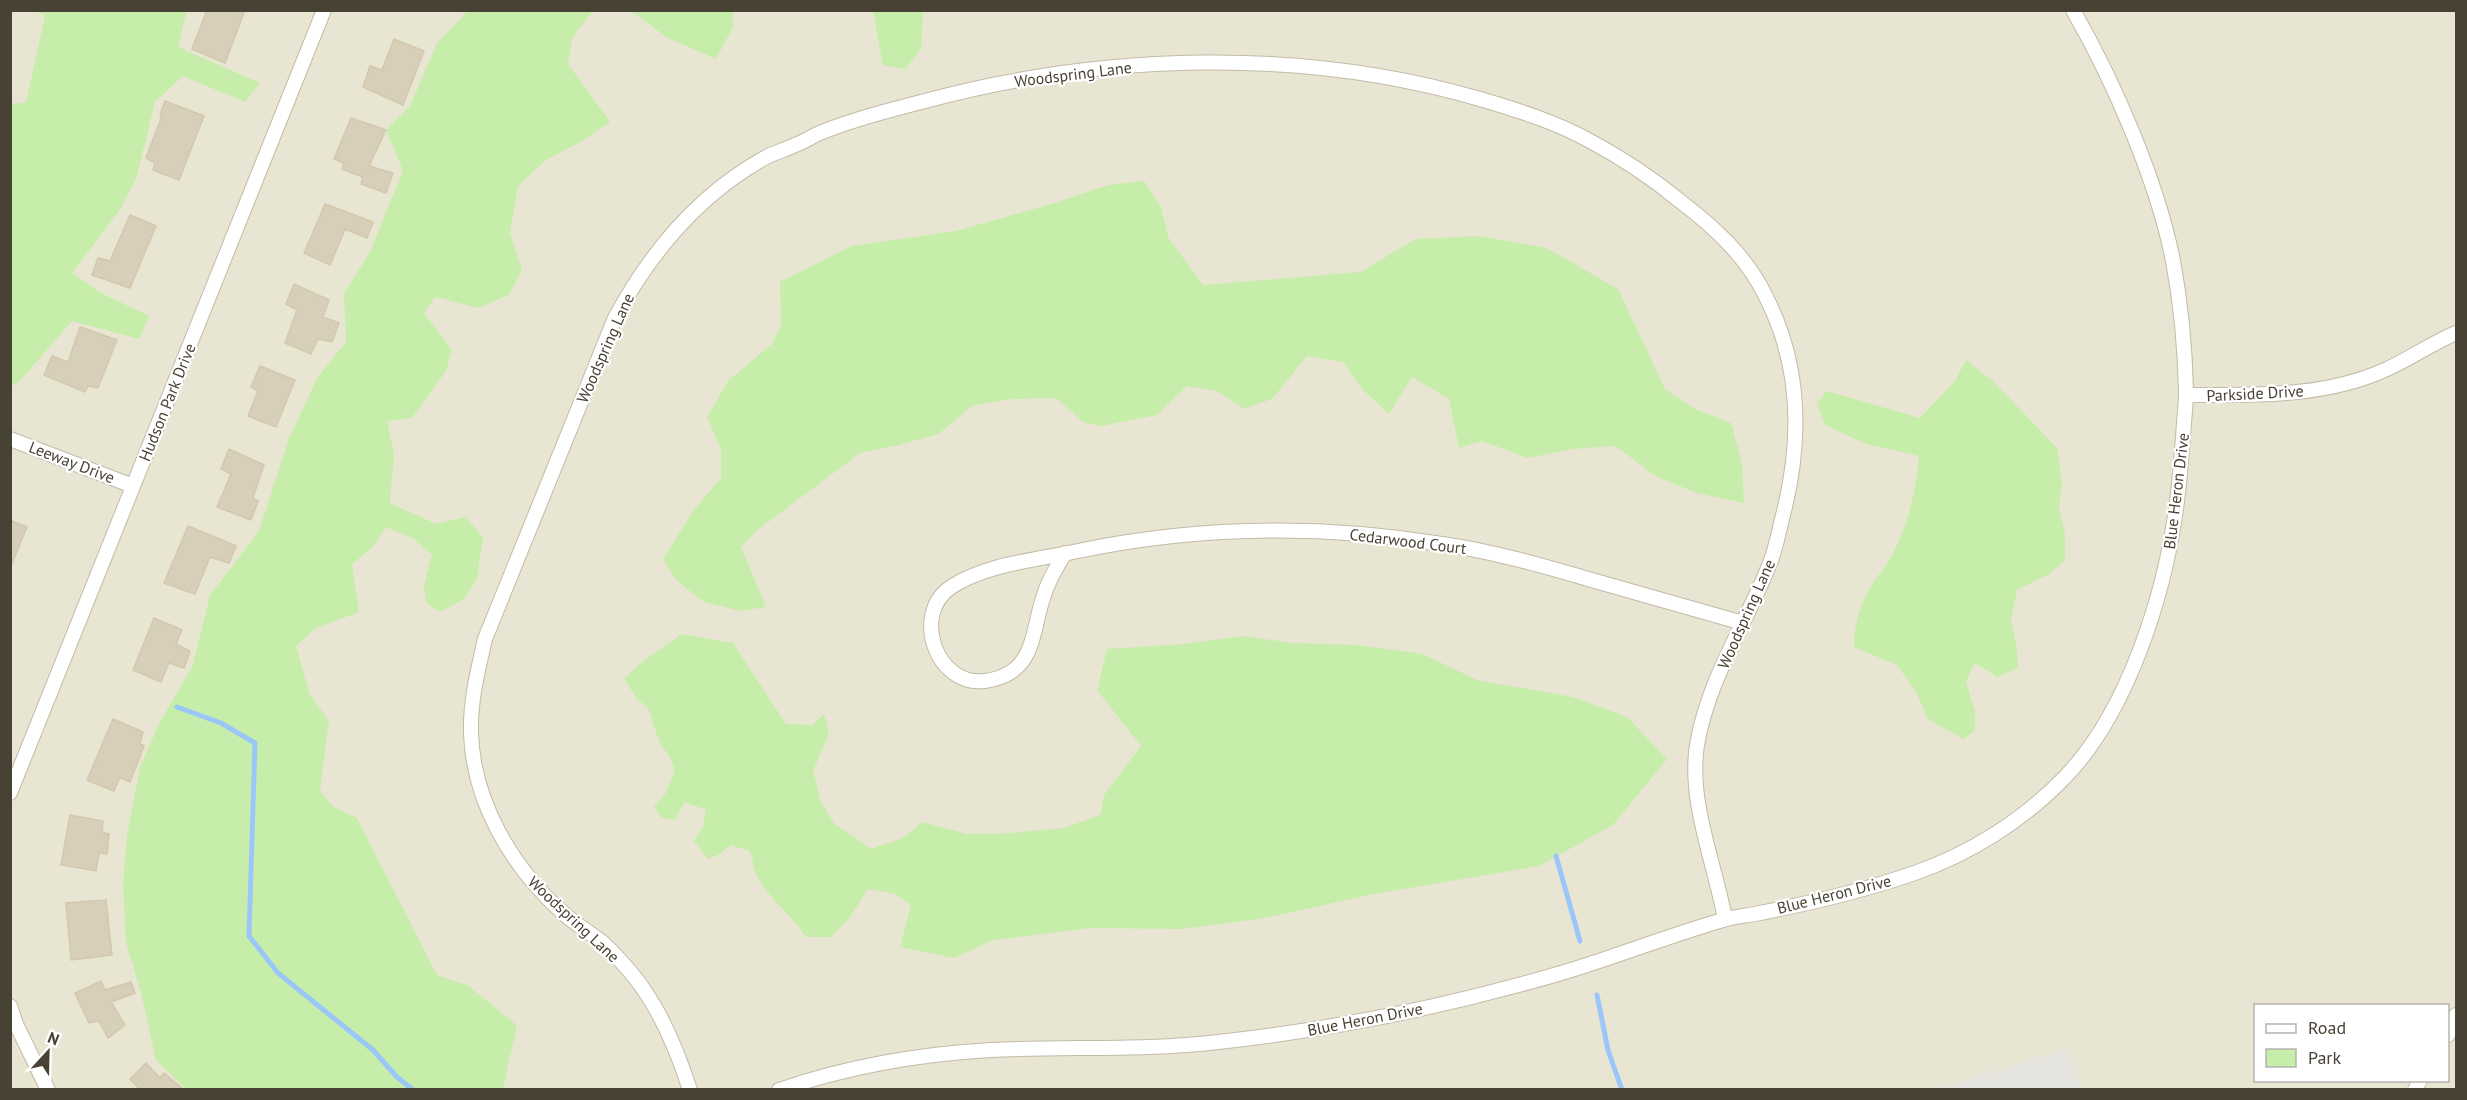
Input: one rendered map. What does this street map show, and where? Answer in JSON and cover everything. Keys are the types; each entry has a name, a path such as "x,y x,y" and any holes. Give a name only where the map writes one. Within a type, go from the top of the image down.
{"street":[{"name":"Hudson Park Drive","path":"10,793 324,10"},
{"name":"Blue Heron Drive","path":"779,1089 817,1077 928,1056 992,1050 1071,1050 1212,1043 1328,1028 1481,995 1577,968 1725,919 1856,890 1917,872 1964,852 2026,812 2067,775 2091,745 2112,711 2148,630 2172,543 2182,471 2186,395 2181,312 2172,256 2150,181 2098,53 2073,10"},
{"name":"Woodspring Lane","path":"690,1089 679,1055 644,990 603,943 564,915 540,891 522,869 500,834 475,768 471,733 474,692 485,639 615,318 653,255 675,228 722,186 764,158 789,146 795,146 825,131 874,115 996,84 1102,69 1199,63 1273,65 1338,71 1436,86 1519,110 1587,138 1654,179 1715,228 1747,266 1766,295 1786,346 1794,387 1796,417 1792,472 1771,560 1707,699 1696,747 1695,763 1701,820 1725,919"},
{"name":"Parkside Drive","path":"2186,395 2266,395 2324,389 2387,369 2457,333"},
{"name":"Leeway Drive","path":"10,438 133,486"},
{"name":"Cedarwood Court","path":"1065,553 1047,584 1033,640 1023,662 999,678 981,681 965,678 950,669 934,647 930,620 937,601 946,590 962,580 982,572 1065,553 1144,538 1247,530 1324,531 1382,536 1480,551 1537,564 1743,623"},
{"path":"10,1006 16,1024 48,1089"},
{"path":"2449,1033 2457,1016"}],"shaded area":[{"path":"10,11 2456,11 2456,1089 11,1089"},
{"path":"2068,1048 2082,1089 1938,1089"}],"green space":[{"path":"37,11 187,11 178,47 260,83 245,102 183,76 155,102 136,179 121,208 72,273 101,293 149,316 139,339 72,321 19,382 11,386 11,104 26,102 45,16"},
{"path":"468,11 593,11 573,36 568,64 610,122 579,143 546,160 518,186 510,233 522,270 509,295 478,308 435,297 424,313 452,350 446,371 412,418 387,421 394,455 390,503 436,524 465,517 483,537 477,578 465,598 441,612 426,603 424,585 432,555 414,539 386,527 373,547 352,564 359,612 316,628 296,646 309,693 329,721 320,790 333,807 357,818 437,975 467,985 517,1025 503,1089 186,1089 156,1060 141,993 126,942 123,884 127,836 140,767 159,724 193,665 210,595 259,531 288,441 317,378 346,342 344,293 370,252 403,171 386,130 410,106 437,43"},
{"path":"631,11 733,11 733,27 716,59 668,38"},
{"path":"873,11 923,11 921,49 905,69 883,65"},
{"path":"1144,181 1161,207 1168,237 1203,285 1361,272 1415,239 1478,236 1547,248 1618,289 1665,389 1695,409 1731,423 1742,462 1744,503 1697,493 1657,477 1615,446 1573,449 1528,458 1482,441 1459,448 1449,399 1412,377 1389,414 1362,389 1343,362 1307,356 1272,399 1244,409 1217,391 1187,386 1157,415 1102,426 1083,422 1056,398 1012,399 974,405 938,434 860,453 755,532 741,547 766,607 741,611 704,602 677,581 663,559 694,510 721,478 721,449 707,417 729,380 772,344 781,324 780,282 851,246 956,231 1055,203 1108,185"},
{"path":"1966,360 1993,381 2057,448 2062,482 2059,507 2065,533 2065,561 2049,574 2017,590 2011,619 2018,668 1997,677 1975,663 1966,681 1975,712 1975,731 1963,739 1928,719 1916,692 1897,665 1854,647 1855,630 1862,604 1892,555 1904,528 1915,485 1919,456 1866,444 1825,425 1817,404 1827,391 1920,418 1955,381"},
{"path":"681,634 733,643 786,724 812,725 824,714 829,734 813,771 821,802 834,823 871,849 903,838 922,822 967,834 1011,833 1064,828 1100,815 1104,795 1141,746 1097,690 1107,649 1184,644 1243,636 1293,643 1357,645 1423,654 1477,680 1573,697 1627,717 1667,759 1613,825 1539,866 1374,894 1265,918 1183,929 1090,928 993,940 954,958 900,947 911,905 895,894 868,889 850,917 831,937 806,937 763,886 750,851 731,845 708,859 694,841 703,826 706,810 684,802 675,820 662,818 654,806 665,794 675,771 670,757 660,744 648,708 637,699 624,679 637,666"}],"building":[{"path":"207,10 245,10 225,63 192,49"},
{"path":"394,39 424,51 403,105 363,87 370,66 382,70"},
{"path":"165,101 204,116 179,180 153,170 155,163 146,158 162,116 160,115"},
{"path":"351,118 386,130 369,166 393,173 386,193 361,184 363,177 342,169 344,163 334,159"},
{"path":"325,204 373,222 367,238 345,229 330,265 304,253"},
{"path":"130,215 156,226 130,288 92,275 98,258 110,261"},
{"path":"294,284 329,300 323,317 339,323 332,342 318,339 311,354 285,343 297,310 286,304"},
{"path":"80,327 117,340 98,388 88,386 85,392 44,375 52,356 68,362"},
{"path":"260,366 295,380 276,427 248,416 258,391 251,387"},
{"path":"229,449 264,465 253,498 258,501 251,520 217,507 231,474 221,469"},
{"path":"10,520 27,527 11,566 10,566"},
{"path":"188,526 236,546 229,563 210,557 195,594 164,583"},
{"path":"154,618 182,630 176,644 190,651 184,668 169,663 161,682 133,670"},
{"path":"113,719 143,732 140,743 144,746 130,782 120,777 114,791 87,780"},
{"path":"70,815 103,821 102,832 109,834 107,854 99,853 96,871 61,865"},
{"path":"106,900 112,955 71,960 66,903"},
{"path":"101,981 105,990 131,982 135,993 111,1002 125,1025 108,1038 99,1021 89,1023 75,993"},
{"path":"146,1063 160,1078 164,1073 183,1089 140,1089 130,1079"}],"waterway":[{"path":"177,707 221,723 255,743 249,936 278,973 373,1050 396,1076 413,1090"},
{"path":"1556,856 1580,941"},
{"path":"1597,995 1608,1050 1622,1090"}]}
